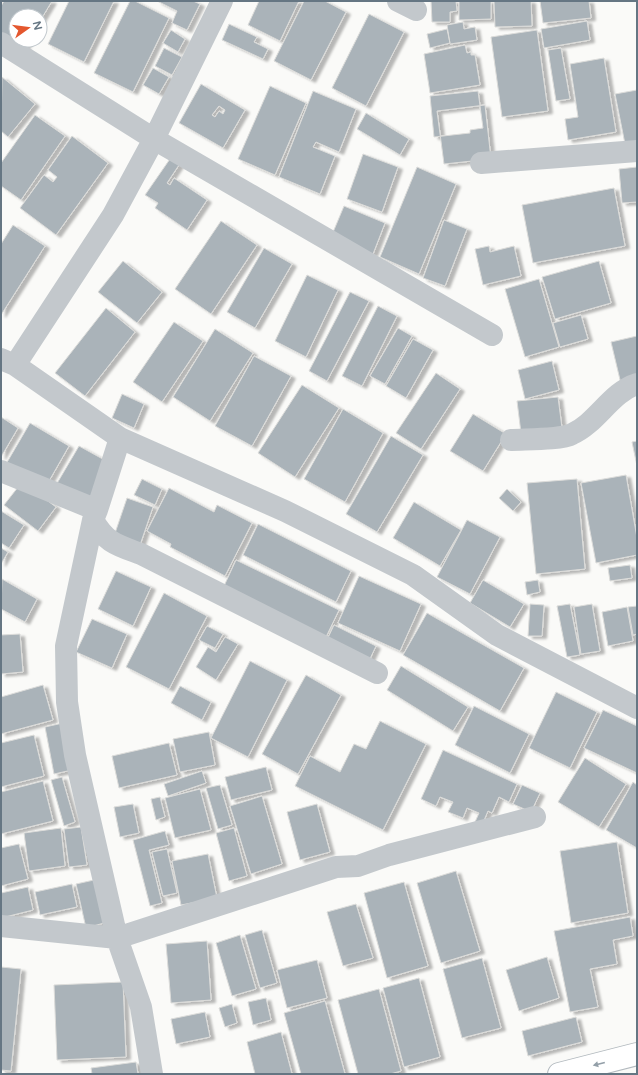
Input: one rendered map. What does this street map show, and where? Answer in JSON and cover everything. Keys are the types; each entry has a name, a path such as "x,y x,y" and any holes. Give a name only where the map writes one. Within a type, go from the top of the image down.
{"main road":[{"path":"559,1074 637,1054"}],"street":[{"path":"222,1 154,139 113,215 8,362 120,438 285,511 413,575 497,635 637,708"},
{"path":"1,43 154,139 492,335"},
{"path":"481,163 637,151"},
{"path":"511,440 570,435 582,429 627,387 637,384"},
{"path":"120,438 95,515 66,646 67,702 75,755 117,938 141,1007 152,1074"},
{"path":"1,471 95,515 101,534 115,544 141,554 377,673"},
{"path":"1,926 117,938 336,867 358,866 389,856 535,817"}],"building":[{"path":"4,1 52,1 48,8 8,8 8,40 1,36 1,6"},
{"path":"69,1 114,1 84,62 48,44"},
{"path":"130,1 135,1 169,18 133,92 94,73"},
{"path":"157,1 193,1 200,4 187,30 172,23 177,11"},
{"path":"259,1 299,1 280,41 248,25"},
{"path":"304,1 325,1 346,12 311,80 274,61"},
{"path":"431,1 456,1 457,11 450,12 450,22 432,22"},
{"path":"459,1 491,1 491,19 459,20"},
{"path":"494,1 531,1 532,26 495,27"},
{"path":"540,1 589,1 591,18 543,23"},
{"path":"369,14 404,32 366,106 332,88"},
{"path":"587,21 590,40 544,48 541,29"},
{"path":"463,22 464,29 475,27 477,40 450,44 447,25"},
{"path":"229,24 257,37 254,42 268,49 263,59 222,40"},
{"path":"447,29 450,43 430,48 427,34"},
{"path":"171,30 185,39 178,52 163,43"},
{"path":"537,30 548,111 502,117 491,37"},
{"path":"465,45 467,53 471,52 471,55 475,55 480,85 430,93 424,54"},
{"path":"164,48 182,57 172,75 155,66"},
{"path":"561,48 570,99 556,101 548,50"},
{"path":"604,58 616,132 568,140 565,119 578,117 570,64"},
{"path":"153,68 169,77 159,94 143,85"},
{"path":"2,77 35,104 8,137 1,131"},
{"path":"201,84 245,110 223,148 179,123","holes":["219,106 225,110 223,114 219,111 215,117 212,115"]},
{"path":"270,86 306,103 275,175 238,159"},
{"path":"637,90 637,141 625,144 615,94"},
{"path":"313,91 356,109 339,152 316,142 313,147 335,156 320,194 279,177"},
{"path":"478,91 483,128 470,130 470,133 434,137 430,96"},
{"path":"485,105 491,159 444,164 437,111"},
{"path":"366,113 409,139 400,155 357,129"},
{"path":"35,115 65,136 21,200 1,186 1,163"},
{"path":"72,136 108,163 56,235 20,208 44,175 53,182 57,177 48,170"},
{"path":"363,154 398,167 382,212 347,199"},
{"path":"172,156 181,162 167,183 170,185 174,178 207,200 187,230 155,208 158,203 145,195"},
{"path":"417,167 456,184 419,274 380,257"},
{"path":"637,167 637,202 622,203 619,169"},
{"path":"614,188 625,246 533,263 522,205"},
{"path":"344,206 385,223 373,254 331,237"},
{"path":"444,220 467,229 445,286 423,278"},
{"path":"221,221 257,245 211,314 175,289"},
{"path":"13,225 45,246 1,315 1,244"},
{"path":"489,246 490,252 514,246 521,276 483,285 475,249"},
{"path":"264,248 292,264 255,328 227,312"},
{"path":"123,261 162,292 137,323 98,292"},
{"path":"599,261 611,303 555,319 542,277"},
{"path":"307,275 338,290 306,357 275,341"},
{"path":"539,279 559,347 525,357 505,289"},
{"path":"350,292 369,301 327,381 309,371"},
{"path":"378,306 397,316 362,386 342,376"},
{"path":"106,308 135,332 85,396 55,373"},
{"path":"581,315 588,339 560,347 553,323"},
{"path":"174,322 203,341 162,402 133,382"},
{"path":"398,328 412,336 385,384 370,376"},
{"path":"215,329 253,353 210,421 173,397"},
{"path":"637,336 637,380 621,384 611,342"},
{"path":"413,339 433,350 406,398 386,386"},
{"path":"254,356 291,376 252,446 215,426"},
{"path":"552,361 559,390 525,399 518,370"},
{"path":"436,373 460,389 421,449 396,433"},
{"path":"302,385 339,408 295,477 258,453"},
{"path":"122,394 144,404 134,428 112,418"},
{"path":"558,397 562,428 521,433 517,401"},
{"path":"343,409 383,433 345,502 304,479"},
{"path":"473,414 506,434 483,471 450,451"},
{"path":"1,417 18,428 1,457"},
{"path":"30,423 69,446 45,488 6,464"},
{"path":"391,436 423,455 377,532 346,514"},
{"path":"637,441 637,466 632,442"},
{"path":"79,446 110,463 88,503 56,485"},
{"path":"626,475 637,538 637,555 596,563 581,483"},
{"path":"142,479 162,489 155,505 134,495"},
{"path":"577,479 585,569 536,574 527,483"},
{"path":"22,482 56,507 38,531 4,505"},
{"path":"169,488 214,512 217,505 252,523 225,576 170,547 171,544 147,531"},
{"path":"507,489 521,502 513,511 499,498"},
{"path":"127,498 153,507 139,548 113,539"},
{"path":"414,502 461,530 440,566 393,538"},
{"path":"1,511 24,525 9,548 1,543"},
{"path":"467,520 500,537 470,594 437,577"},
{"path":"258,524 351,571 336,602 243,555"},
{"path":"1,548 8,552 1,564"},
{"path":"236,560 339,610 326,637 224,586"},
{"path":"630,565 632,578 610,581 608,568"},
{"path":"116,571 151,587 133,626 98,609"},
{"path":"359,576 421,604 400,651 338,623"},
{"path":"2,579 37,599 25,622 1,609"},
{"path":"483,580 524,604 510,627 470,603"},
{"path":"538,580 540,592 527,595 525,582"},
{"path":"164,593 207,616 169,689 126,667"},
{"path":"530,604 544,605 542,636 528,636"},
{"path":"570,604 580,655 567,657 557,606"},
{"path":"592,604 600,651 581,654 574,607"},
{"path":"637,606 637,634 633,635 628,607"},
{"path":"627,607 633,641 608,646 602,612"},
{"path":"427,613 524,668 500,711 403,655"},
{"path":"92,619 127,634 112,668 76,652"},
{"path":"334,625 376,646 368,663 326,642"},
{"path":"207,626 223,634 215,648 199,640"},
{"path":"20,634 23,672 1,674 1,635"},
{"path":"225,637 238,644 216,680 196,667 208,647 216,652"},
{"path":"250,661 287,680 248,757 211,738"},
{"path":"401,666 468,707 453,731 387,690"},
{"path":"306,675 341,695 298,774 262,754"},
{"path":"43,685 53,720 1,734 1,697"},
{"path":"180,686 211,702 202,720 171,703"},
{"path":"556,692 597,712 570,768 529,748"},
{"path":"474,706 529,734 510,773 455,745"},
{"path":"603,710 637,726 637,773 584,748"},
{"path":"380,721 426,744 383,830 295,786 310,756 340,772 354,744 366,749"},
{"path":"63,723 72,770 54,774 45,727"},
{"path":"209,732 215,765 180,772 173,739"},
{"path":"34,735 44,776 1,787 1,743"},
{"path":"169,743 177,775 119,788 112,756"},
{"path":"443,750 517,784 509,802 499,797 492,813 488,811 482,825 475,822 479,813 467,808 463,818 448,812 453,802 440,797 436,806 421,799"},
{"path":"585,758 626,784 599,827 558,802"},
{"path":"266,767 272,790 231,800 225,777"},
{"path":"202,771 206,783 168,796 164,784"},
{"path":"62,777 75,822 64,826 51,780"},
{"path":"43,781 53,821 1,834 1,792"},
{"path":"633,782 637,785 637,848 606,830"},
{"path":"220,785 232,825 218,829 206,788"},
{"path":"522,785 540,793 531,812 513,804"},
{"path":"200,789 211,830 175,838 165,798"},
{"path":"262,796 282,864 251,874 230,806"},
{"path":"160,797 165,817 156,820 151,799"},
{"path":"133,804 139,833 120,837 114,807"},
{"path":"317,804 330,852 300,860 287,812"},
{"path":"81,827 87,865 69,867 64,829"},
{"path":"61,828 65,866 29,871 24,833"},
{"path":"234,828 247,876 229,881 216,833"},
{"path":"165,831 169,845 149,850 162,903 150,906 133,840"},
{"path":"617,842 628,913 571,923 560,851"},
{"path":"19,844 28,879 1,886 1,848"},
{"path":"167,849 177,893 163,896 152,852"},
{"path":"208,854 217,898 181,905 172,861"},
{"path":"456,871 480,951 441,963 417,883"},
{"path":"94,880 104,923 86,928 76,884"},
{"path":"404,882 428,966 387,978 364,893"},
{"path":"72,884 77,907 40,915 35,892"},
{"path":"28,887 33,910 1,918 1,893"},
{"path":"356,904 373,958 343,966 327,912"},
{"path":"630,917 633,936 613,940 617,964 590,969 598,1007 570,1012 554,931"},
{"path":"262,930 277,983 260,988 245,935"},
{"path":"240,935 256,989 232,996 216,943"},
{"path":"207,941 211,1000 171,1003 166,944"},
{"path":"547,957 559,998 519,1011 506,970"},
{"path":"482,958 501,1028 462,1038 443,969"},
{"path":"317,960 327,998 287,1008 277,970"},
{"path":"1,967 21,969 11,1071 1,1070"},
{"path":"419,978 440,1057 404,1067 383,988"},
{"path":"123,982 126,1057 57,1060 54,985"},
{"path":"379,989 401,1071 390,1074 358,1074 338,1000"},
{"path":"266,998 271,1020 253,1025 248,1002"},
{"path":"325,1001 345,1074 301,1074 284,1013"},
{"path":"232,1004 237,1023 225,1027 219,1008"},
{"path":"205,1012 210,1037 176,1044 171,1019"},
{"path":"576,1017 582,1042 528,1056 522,1031"},
{"path":"281,1032 292,1074 255,1074 247,1042"},
{"path":"136,1062 138,1074 92,1074 91,1068"}]}
